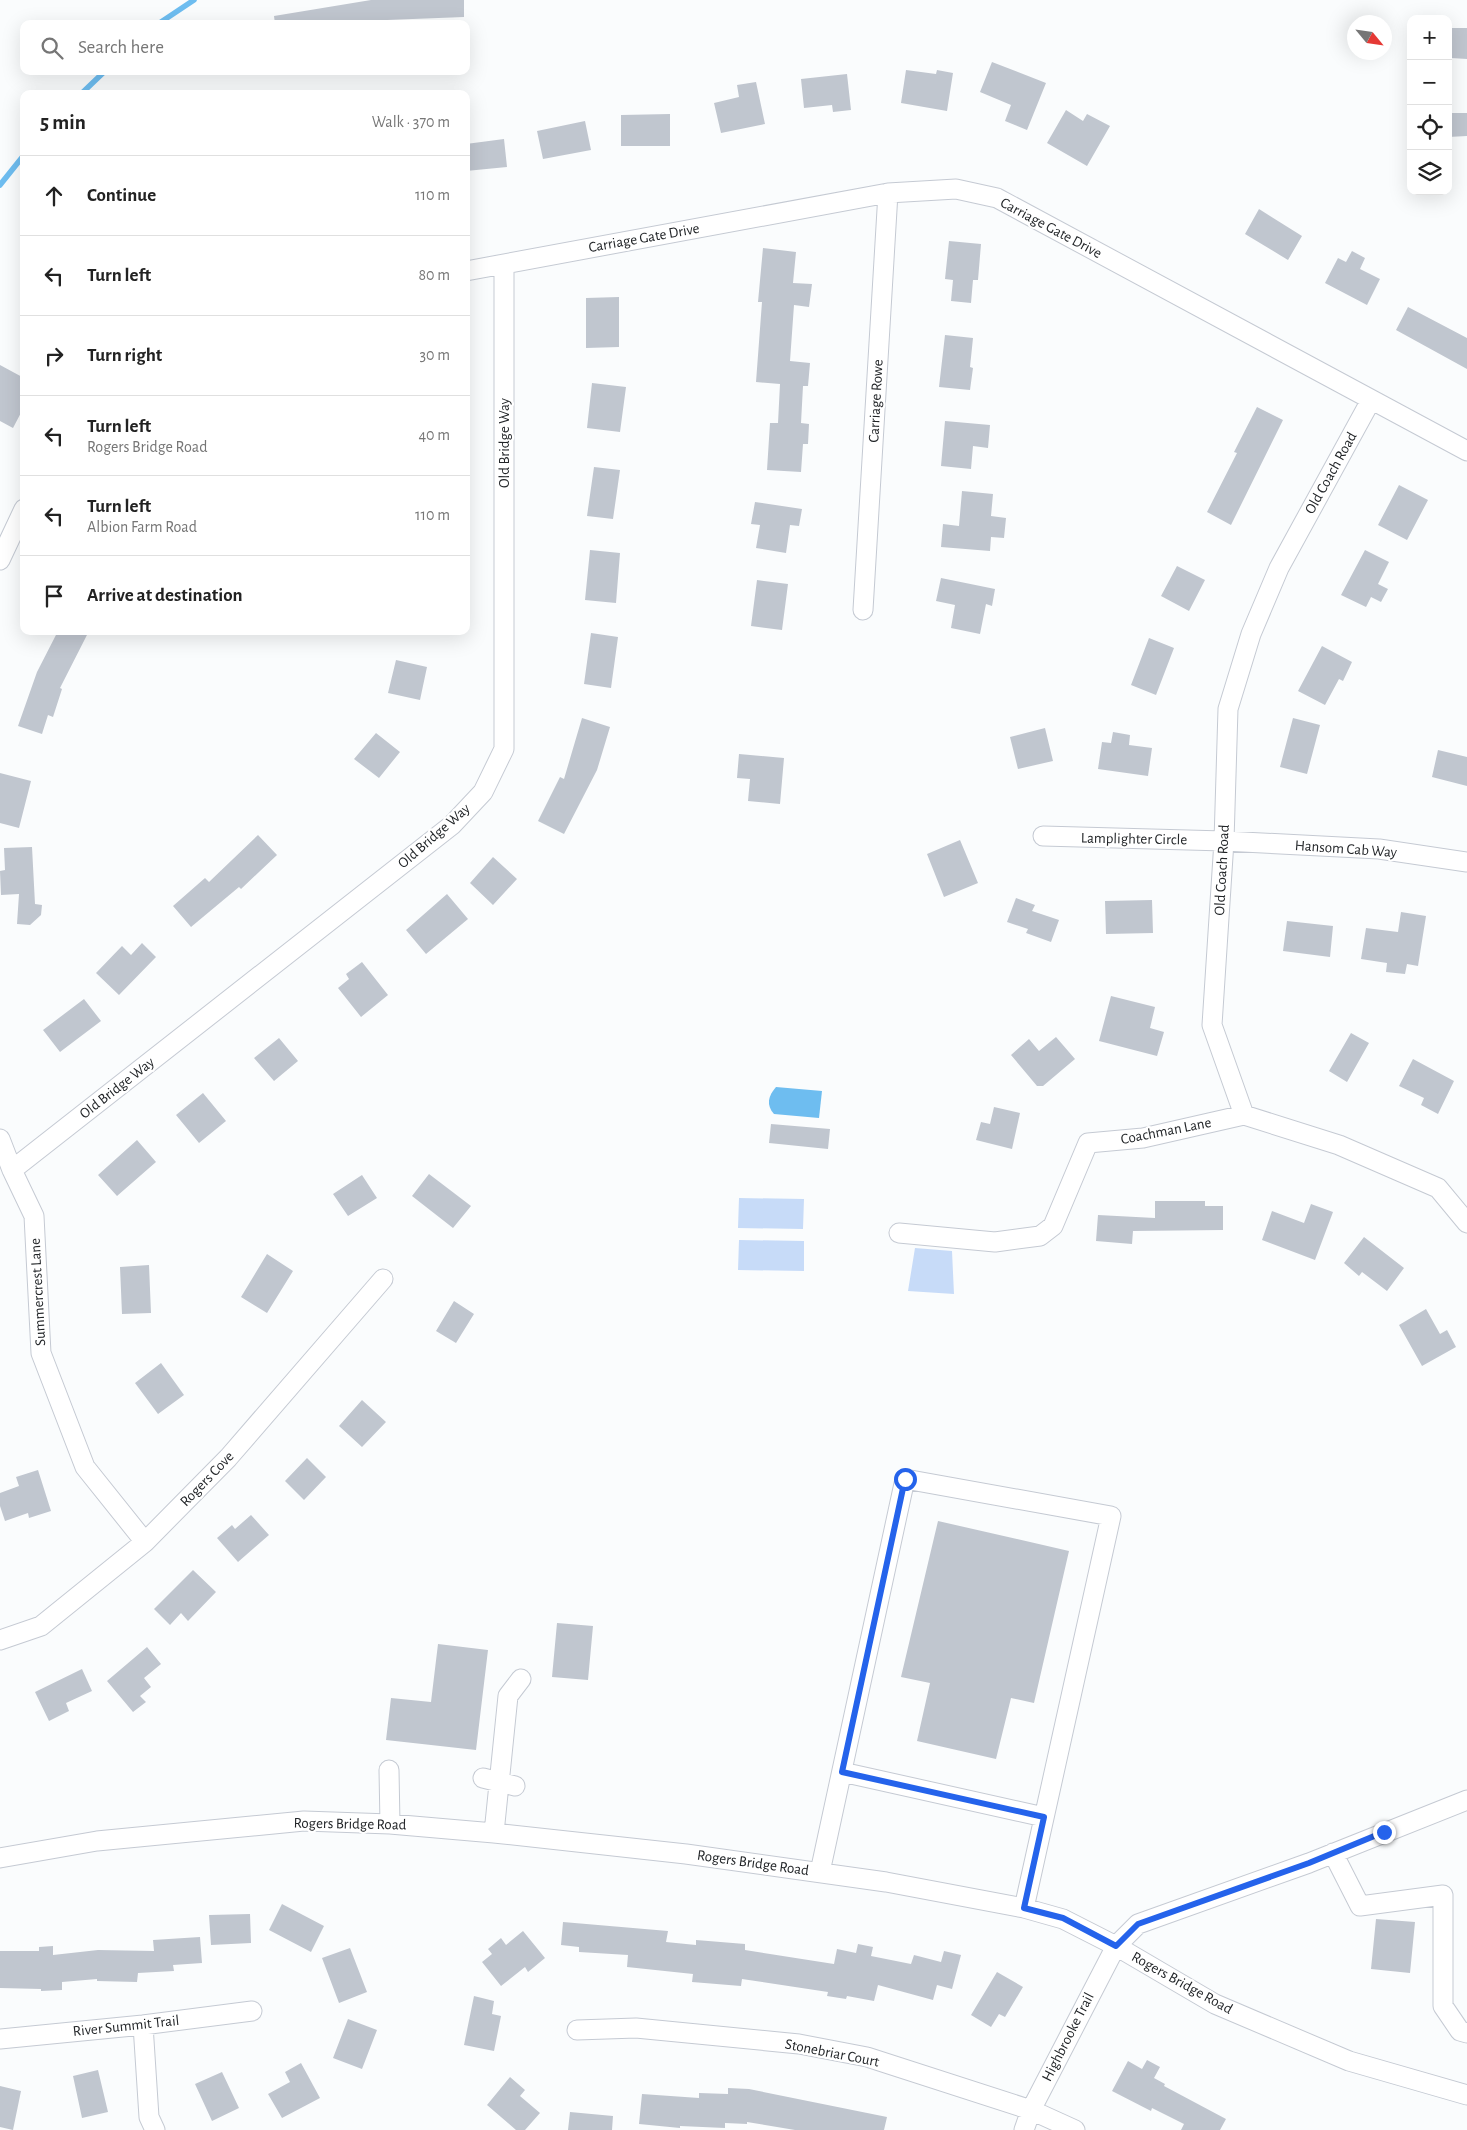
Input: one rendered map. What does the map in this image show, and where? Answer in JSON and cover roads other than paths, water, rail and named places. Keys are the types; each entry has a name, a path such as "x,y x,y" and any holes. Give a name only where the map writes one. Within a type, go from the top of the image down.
{"street":[{"name":"Carriage Gate Drive","path":"504,264 888,193 956,189 997,198 1467,451"},
{"name":"Carriage Rowe","path":"863,610 888,193"},
{"path":"470,269 504,264"},
{"name":"Old Bridge Way","path":"12,1170 444,831 483,792 504,749 504,264"},
{"name":"Old Coach Road","path":"1244,1115 1212,1025 1224,841 1228,709 1251,634 1279,568 1371,400"},
{"path":"0,560 20,518"},
{"name":"Lamplighter Circle","path":"1044,836 1224,841"},
{"name":"Hansom Cab Way","path":"1224,841 1379,850 1467,862"},
{"path":"1244,1115 1339,1144 1438,1188 1467,1223"},
{"name":"Coachman Lane","path":"899,1233 994,1242 1040,1236 1053,1226 1088,1143 1143,1138 1244,1115"},
{"name":"Summercrest Lane","path":"0,1139 12,1170 34,1216 42,1353 84,1467 145,1542"},
{"name":"Rogers Cove","path":"0,1640 41,1626 145,1542 228,1458 383,1279"},
{"path":"820,1872 905,1479 1111,1516 1024,1908"},
{"path":"494,1833 508,1696 521,1679"},
{"path":"389,1770 390,1824"},
{"path":"842,1772 1044,1817"},
{"name":"Highbrooke Trail","path":"1024,2130 1031,2110 1116,1946 1138,1924 1309,1863 1467,1800"},
{"name":"Rogers Bridge Road","path":"0,1858 97,1841 304,1821 390,1824 494,1833 686,1854 820,1872 1024,1908 1063,1918 1232,2012 1349,2061 1467,2095"},
{"path":"1333,1853 1360,1906 1444,1895 1443,2006 1460,2032 1467,2033"},
{"name":"River Summit Trail","path":"0,2039 143,2025 252,2011"},
{"path":"143,2025 149,2117 155,2130"},
{"name":"Stonebriar Court","path":"577,2030 636,2028 799,2044 867,2057 1031,2110 1075,2130"}],"water":[{"path":"776,1087 822,1091 819,1118 774,1114 771,1111 769,1100"}],"waterway":[{"path":"164,20 194,0"},
{"path":"85,90 101,75"},
{"path":"0,185 20,160"}]}
